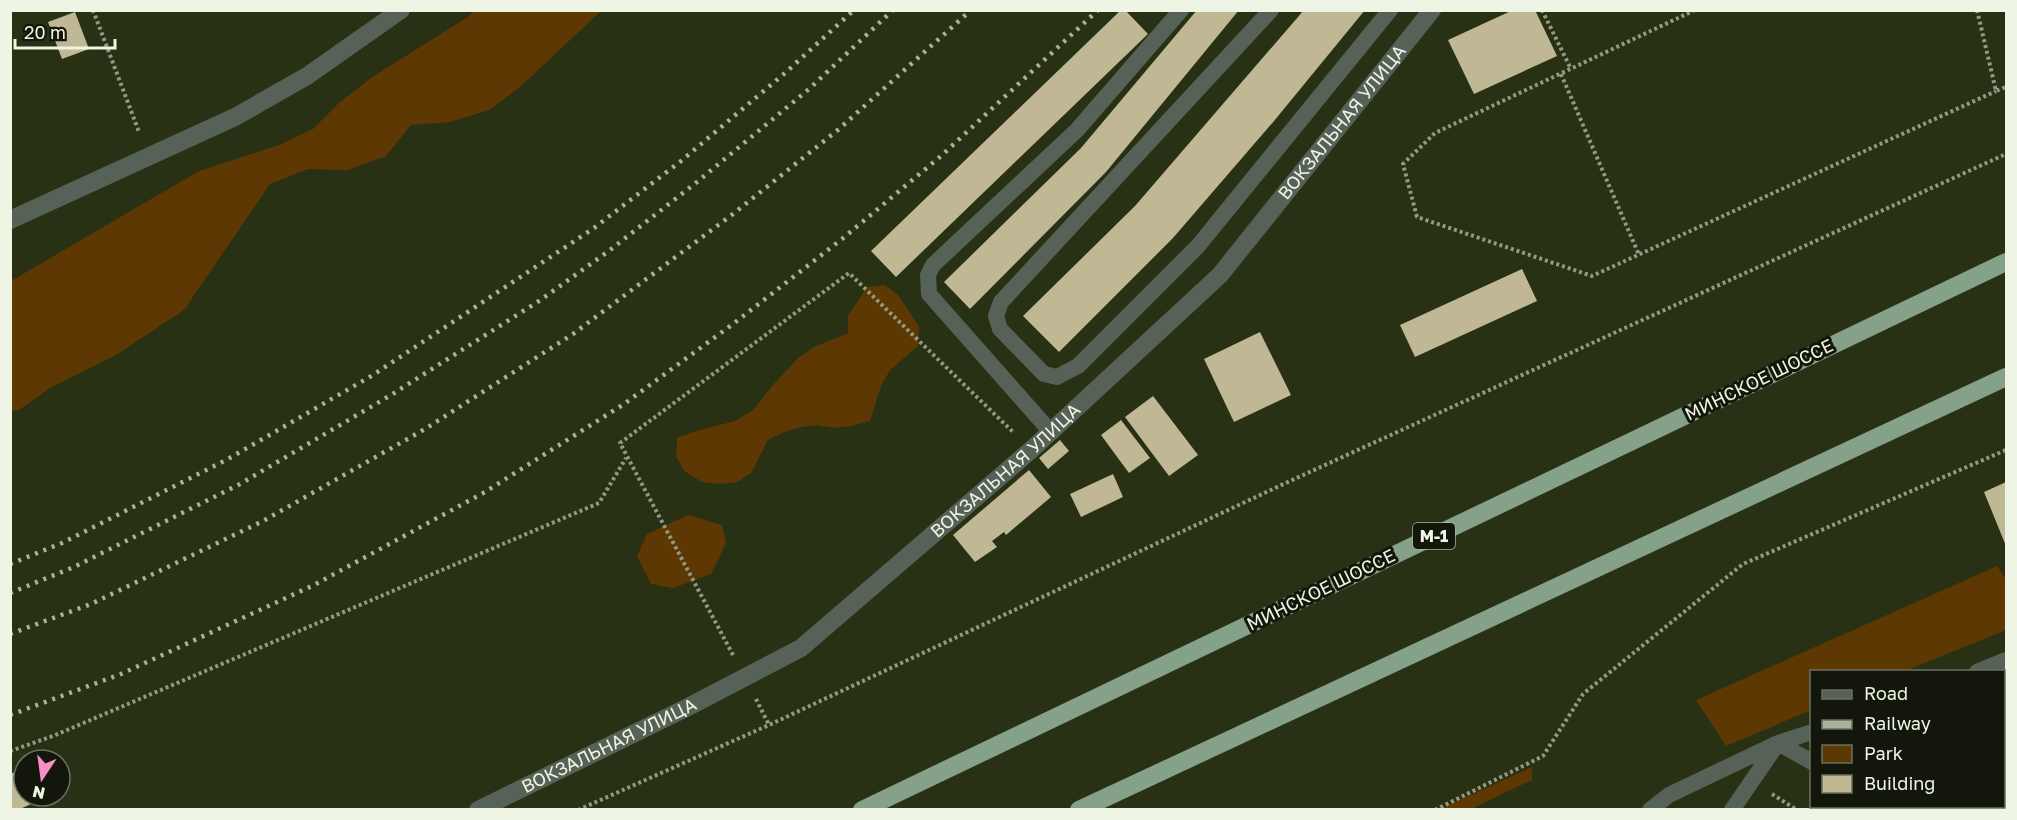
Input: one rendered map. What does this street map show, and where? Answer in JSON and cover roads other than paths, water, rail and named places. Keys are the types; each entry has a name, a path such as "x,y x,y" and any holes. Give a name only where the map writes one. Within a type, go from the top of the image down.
{"highway":[{"name":"МИНСКОЕ ШОССЕ","path":"862,810 2007,262"},
{"path":"1079,810 2007,377"}],"street":[{"path":"10,220 235,117 307,76 401,10"},
{"name":"ВОКЗАЛЬНАЯ УЛИЦА","path":"478,810 688,707 801,648 1031,450 1220,275 1432,10"}],"lane":[{"path":"1050,431 929,294 928,275 933,266 1077,130 1181,10"},
{"path":"1271,10 1001,302 996,316 1000,330 1044,375 1057,377 1078,366 1198,246 1390,10"},
{"path":"1982,670 2007,660"},
{"path":"1650,810 1669,795 1778,743 1810,733"},
{"path":"1778,743 1810,761"},
{"path":"1732,810 1778,743"}],"railway":[{"path":"10,564 62,543 228,459 373,375 594,228 681,161 785,73 854,10"},
{"path":"10,593 74,567 240,484 391,395 539,301 610,250 697,182 809,89 893,10"},
{"path":"10,634 91,604 263,521 425,429 573,334 733,214 839,129 971,10"},
{"path":"10,715 121,674 314,585 485,492 624,404 733,324 842,239 941,156 1098,10"}]}
